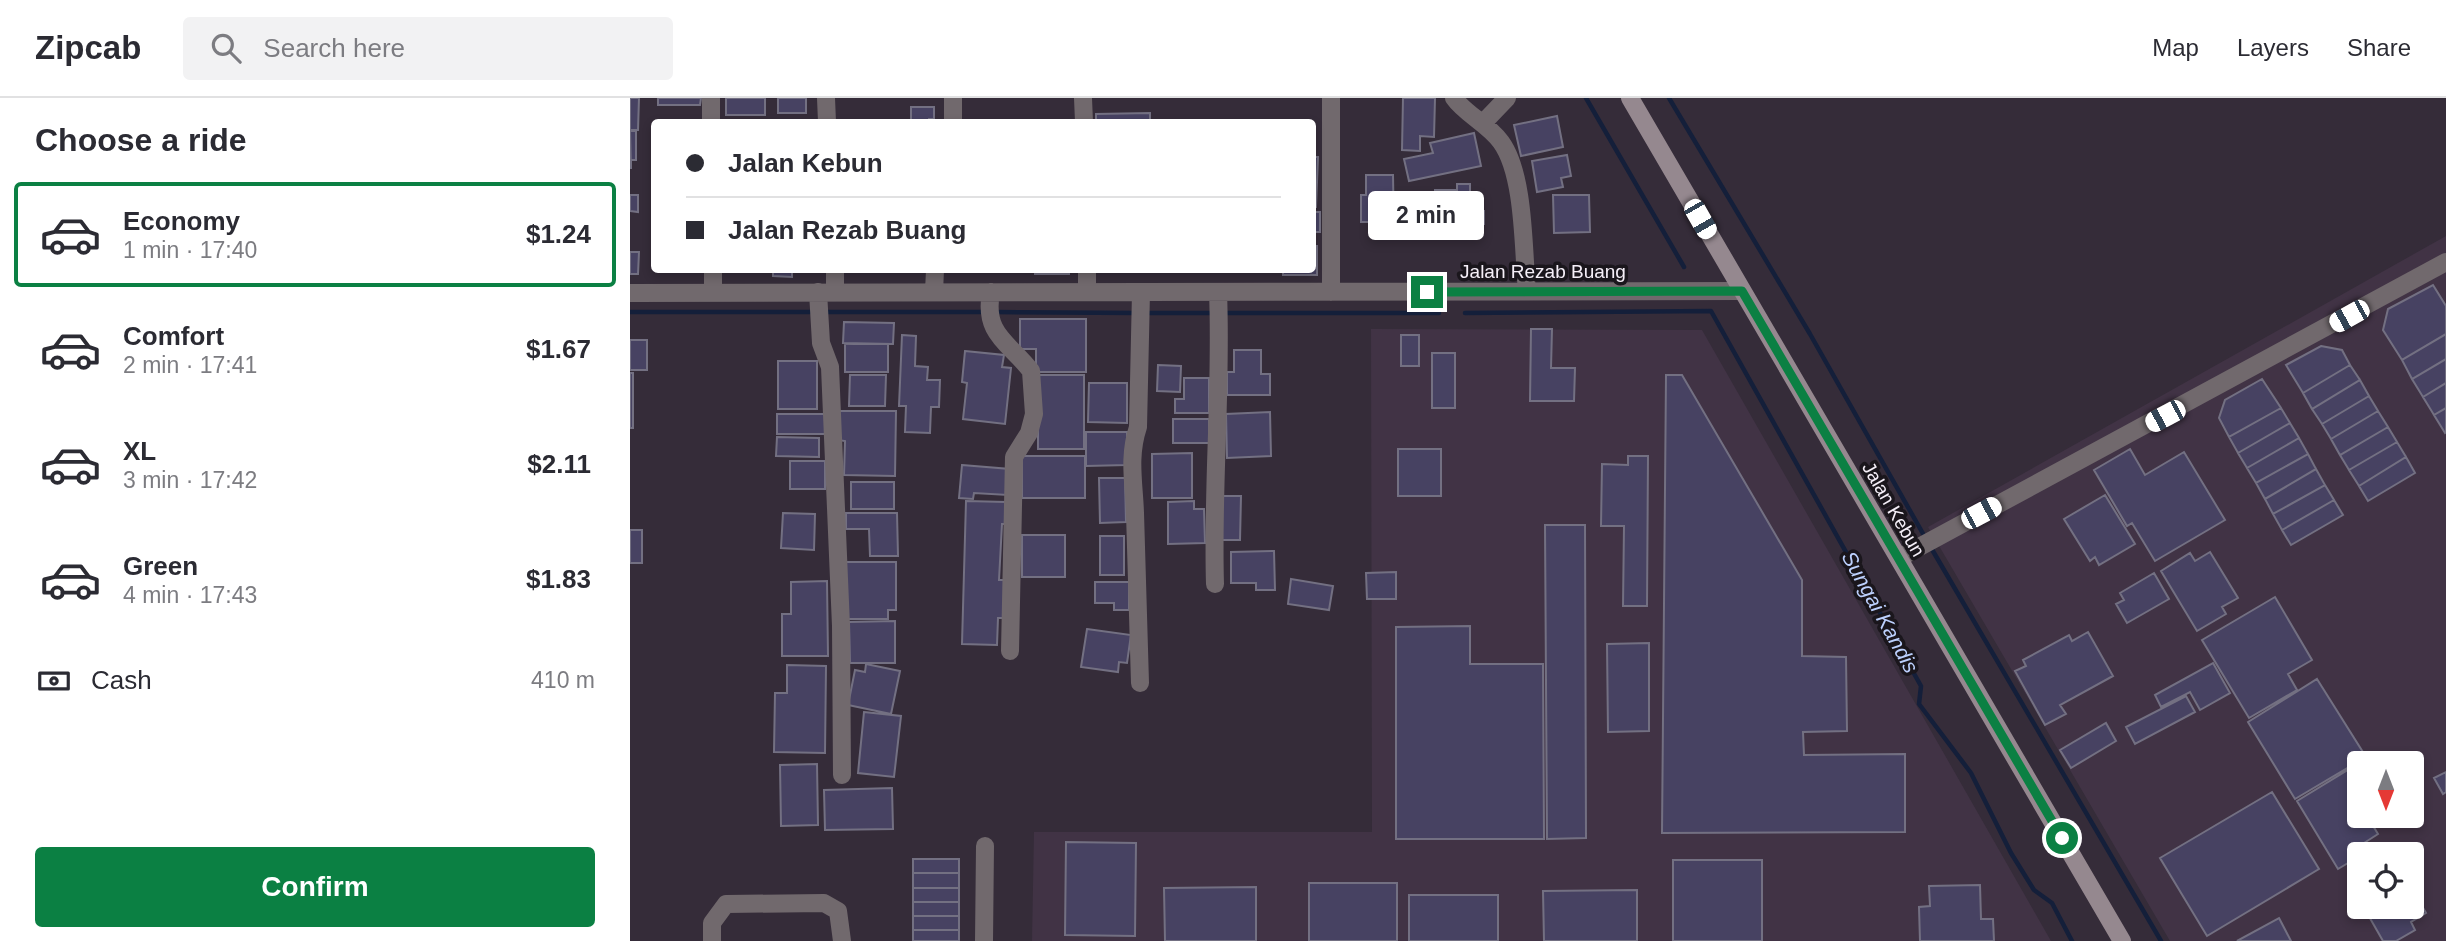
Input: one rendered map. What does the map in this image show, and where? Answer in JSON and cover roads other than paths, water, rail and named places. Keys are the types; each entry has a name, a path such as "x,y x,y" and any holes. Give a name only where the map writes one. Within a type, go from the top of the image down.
{"main road":[{"name":"Jalan Kebun","path":"1630,98 2122,941"}],"street":[{"path":"711,98 711,119"},
{"path":"826,98 827,119"},
{"path":"953,98 953,119"},
{"path":"1083,98 1084,119"},
{"path":"1331,98 1331,292"},
{"path":"1454,98 1484,122 1509,154 1518,194 1527,291"},
{"path":"1484,122 1507,98"},
{"path":"1899,558 2446,262"},
{"path":"713,273 713,292"},
{"path":"834,273 824,295 819,323 821,344 830,367 841,626 842,775"},
{"path":"934,292 935,273"},
{"path":"1087,273 1087,292"},
{"name":"Jalan Rezab Buang","path":"630,293 824,295 934,292 990,304 1087,292 1141,297 1331,292 1742,291"},
{"path":"1215,584 1213,506 1219,448 1219,296"},
{"path":"1140,683 1131,446 1138,427 1141,297"},
{"path":"990,304 1001,341 1031,372 1034,414 1029,433 1014,457 1010,651"},
{"path":"984,941 985,846"},
{"path":"712,941 712,923 726,904 824,903 838,911 842,941"}],"waterway":[{"name":"Sungai Kandis","path":"1586,98 1684,267"},
{"path":"1669,98 1810,334 1926,539"},
{"name":"Sungai Kandis","path":"1465,313 1711,311 1921,686 1919,704 1971,773 2011,853 2034,890 2052,903 2072,941"},
{"path":"630,312 815,312"},
{"path":"823,312 986,312"},
{"path":"995,312 1137,313"},
{"path":"1145,313 1214,313"},
{"path":"1222,313 1439,313"},
{"path":"1930,546 2161,941"}]}
